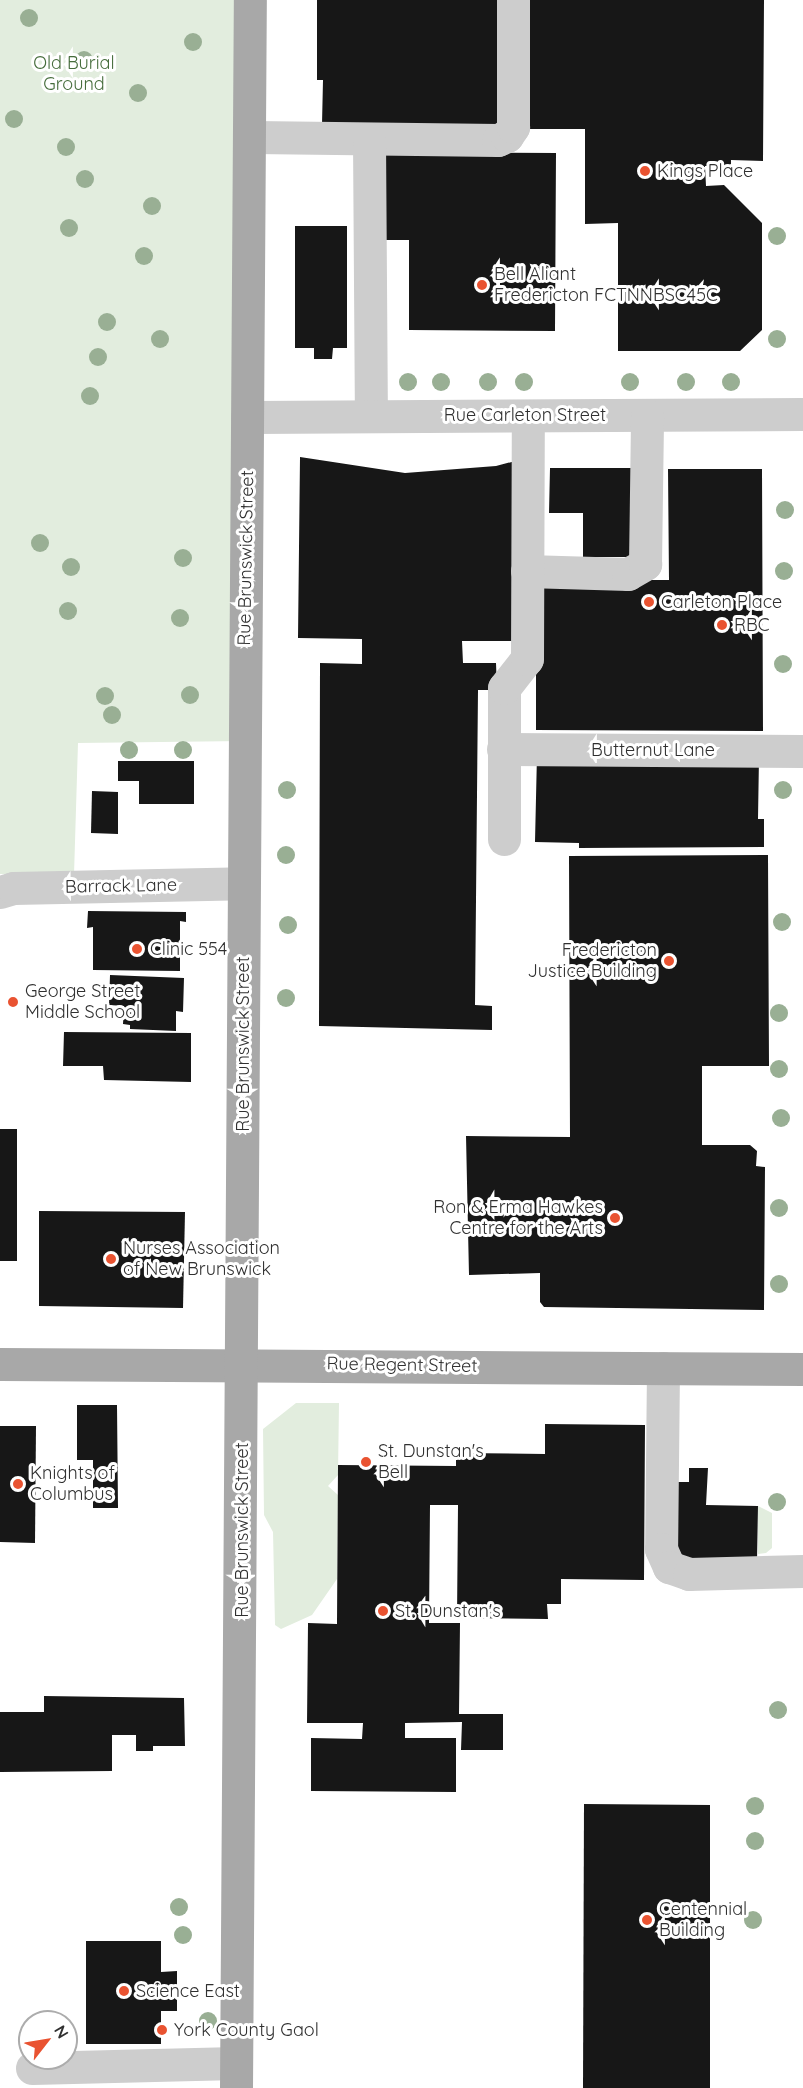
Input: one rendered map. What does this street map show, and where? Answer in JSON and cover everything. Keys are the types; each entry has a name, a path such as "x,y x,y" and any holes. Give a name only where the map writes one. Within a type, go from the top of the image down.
{"main road":[{"name":"Rue Brunswick Street","path":"236,2076 243,1363 243,883 250,0"},
{"name":"Rue Regent Street","path":"0,1364 243,1363 803,1369"}],"street":[{"path":"249,137 498,140 507,136 513,127 513,0"},
{"path":"369,139 371,416"},
{"name":"Rue Carleton Street","path":"247,417 803,414"},
{"path":"527,571 628,574 645,564 646,415"},
{"path":"504,839 504,688 526,659 528,416"},
{"name":"Butternut Lane","path":"503,748 803,751"},
{"name":"Barrack Lane","path":"0,892 13,888 243,883"},
{"path":"663,1368 661,1550 669,1567 689,1574 803,1571"},
{"path":"78,2070 236,2076"}],"green space":[{"name":"Old Burial Ground","path":"0,0 250,0 244,741 78,743 74,875 0,874"},
{"path":"296,1403 339,1403 338,1475 328,1486 338,1495 337,1579 312,1615 281,1629 275,1625 273,1532 264,1515 263,1429"},
{"path":"758,1506 772,1513 772,1548 766,1553 758,1554"}],"building":[{"path":"317,0 504,0 497,125 322,124 323,80 317,80"},
{"name":"Kings Place","path":"525,0 764,0 763,161 731,160 731,166 705,166 706,186 724,185 762,223 762,330 740,351 618,351 618,223 585,224 585,129 526,129"},
{"name":"Bell Aliant Fredericton FCTNNBSC45C","path":"382,152 556,153 555,331 409,330 409,240 382,240"},
{"path":"295,226 347,226 347,348 333,348 332,359 314,359 314,348 295,348"},
{"path":"300,457 405,473 496,466 523,459 522,641 462,641 463,663 496,663 497,690 478,690 475,1005 492,1006 492,1030 319,1026 320,663 362,664 362,639 298,638"},
{"path":"550,468 634,468 634,557 583,557 583,513 549,513"},
{"name":"Carleton Place","path":"668,469 762,469 763,731 536,730 536,580 669,580"},
{"path":"537,754 759,757 758,819 764,819 764,847 579,848 579,843 535,842"},
{"path":"118,761 194,761 194,804 139,804 139,781 118,781"},
{"path":"92,791 118,792 118,834 91,833"},
{"path":"768,855 769,1066 702,1066 702,1145 750,1145 757,1151 756,1166 765,1167 764,1310 544,1307 540,1302 540,1273 469,1275 466,1136 570,1137 569,856"},
{"name":"Clinic 554","path":"88,911 186,912 186,922 180,921 180,971 93,970 93,927 87,928"},
{"path":"110,975 184,978 183,1012 176,1011 176,1031 130,1029 130,1025 123,1024 124,1006 109,1005"},
{"path":"64,1032 191,1033 191,1082 104,1080 103,1066 63,1066"},
{"path":"0,1129 17,1129 17,1261 0,1261"},
{"name":"Nurses Association of New Brunswick","path":"39,1211 185,1212 183,1308 39,1306"},
{"path":"77,1405 117,1405 118,1508 93,1508 93,1460 77,1460"},
{"name":"St. Dunstan's","path":"545,1424 645,1425 644,1580 561,1579 561,1604 547,1604 548,1619 457,1618 458,1505 430,1505 429,1623 460,1623 459,1714 503,1714 503,1750 461,1750 462,1722 405,1723 405,1738 456,1738 456,1792 311,1791 311,1738 362,1739 363,1723 307,1723 308,1623 337,1624 338,1465 456,1466 456,1453 545,1454"},
{"name":"Knights of Columbus","path":"0,1426 36,1426 35,1543 0,1542"},
{"path":"689,1468 708,1468 706,1505 758,1506 757,1561 685,1561 673,1549 674,1482 689,1482"},
{"path":"44,1696 184,1698 185,1746 153,1746 153,1751 136,1751 136,1735 112,1735 112,1771 0,1772 0,1712 44,1712"},
{"name":"Centennial Building","path":"584,1804 710,1805 710,2088 583,2088"},
{"name":"Science East","path":"86,1941 161,1941 161,1972 177,1971 177,2011 161,2011 161,2044 86,2044"}],"place":[{"name":"Kings Place","path":"645,171"},
{"name":"Bell Aliant Fredericton FCTNNBSC45C","path":"482,285"},
{"name":"Carleton Place","path":"649,602"},
{"name":"RBC","path":"722,625"},
{"name":"Clinic 554","path":"137,949"},
{"name":"Fredericton Justice Building","path":"669,961"},
{"name":"George Street Middle School","path":"13,1002"},
{"name":"Ron & Erma Hawkes Centre for the Arts","path":"615,1218"},
{"name":"Nurses Association of New Brunswick","path":"111,1259"},
{"name":"St. Dunstan's Bell","path":"366,1462"},
{"name":"Knights of Columbus","path":"18,1484"},
{"name":"St. Dunstan's","path":"383,1611"},
{"name":"Centennial Building","path":"647,1920"},
{"name":"Science East","path":"124,1991"},
{"name":"York County Gaol","path":"162,2030"}]}
